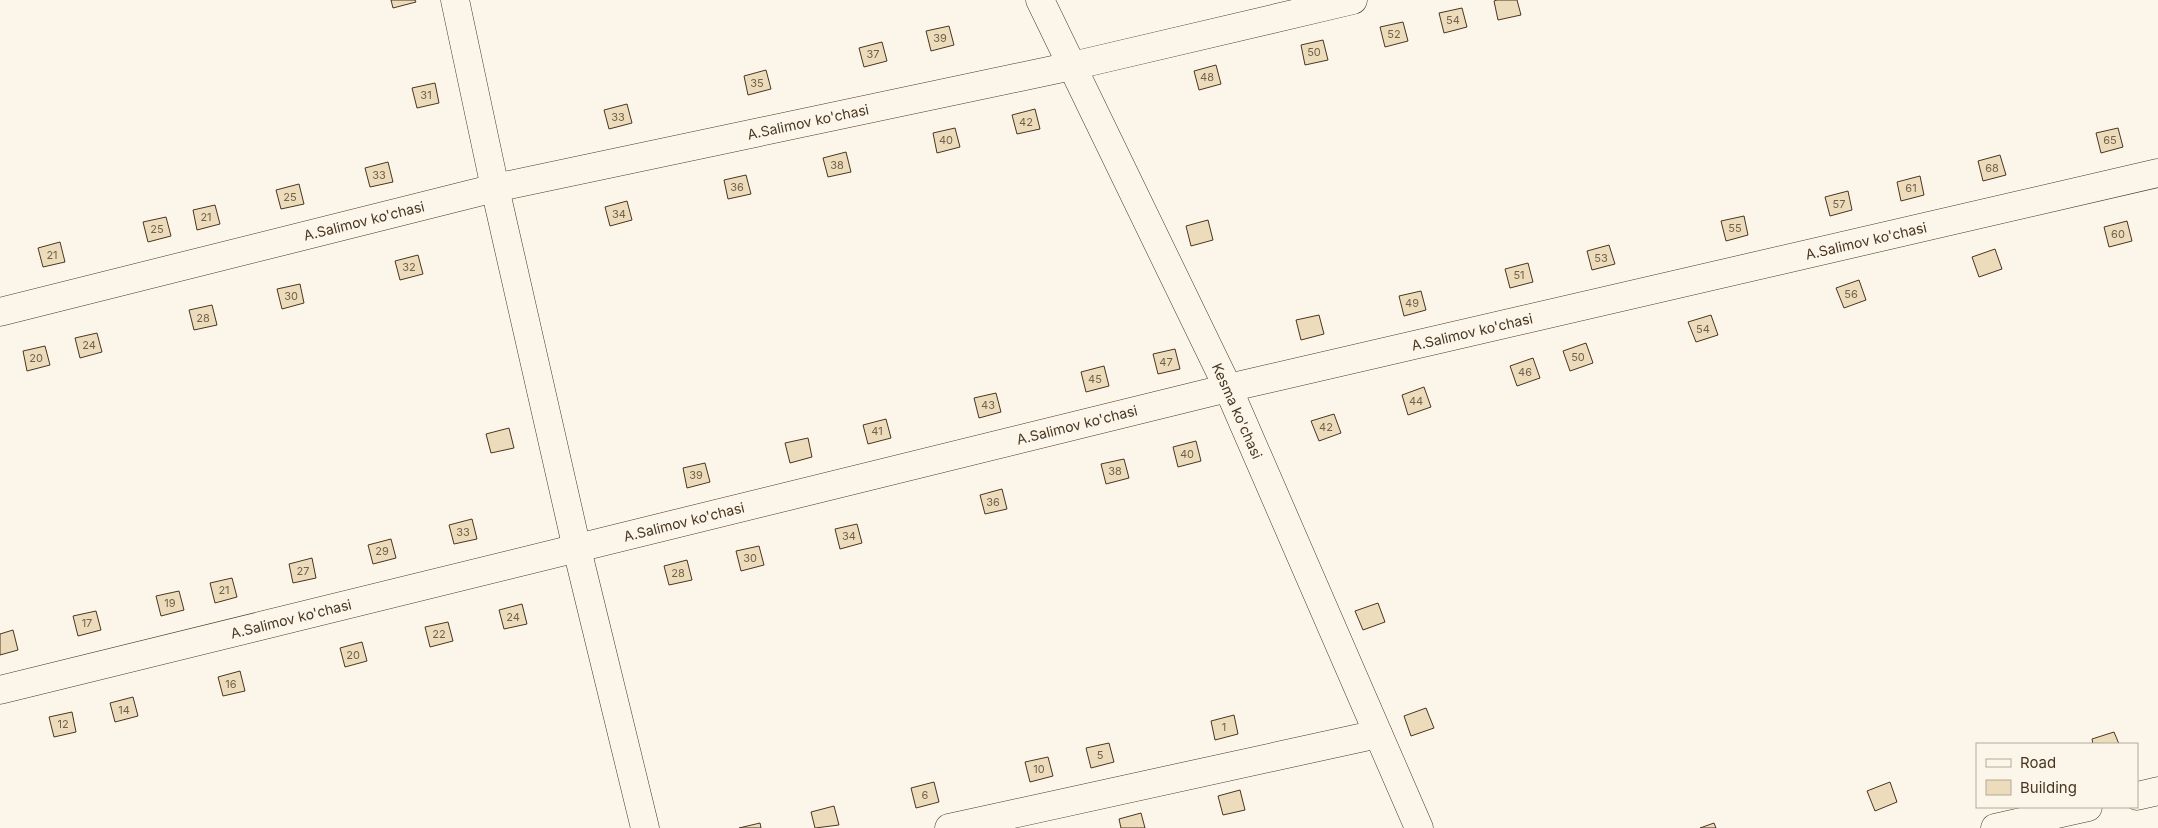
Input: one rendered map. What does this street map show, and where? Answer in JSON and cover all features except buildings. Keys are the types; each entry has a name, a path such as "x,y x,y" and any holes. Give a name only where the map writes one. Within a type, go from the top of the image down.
{"street":[{"path":"455,0 495,188 577,549 645,828"},
{"name":"Kesma ko'chasi","path":"1040,0 1228,388 1419,828"},
{"name":"A.Salimov ko'chasi","path":"0,312 495,188 1072,66 1354,0"},
{"name":"A.Salimov ko'chasi","path":"0,690 1228,388 2158,173"},
{"path":"949,828 1378,734"},
{"path":"2138,796 2158,791"},
{"path":"1995,828 2084,808"}]}
